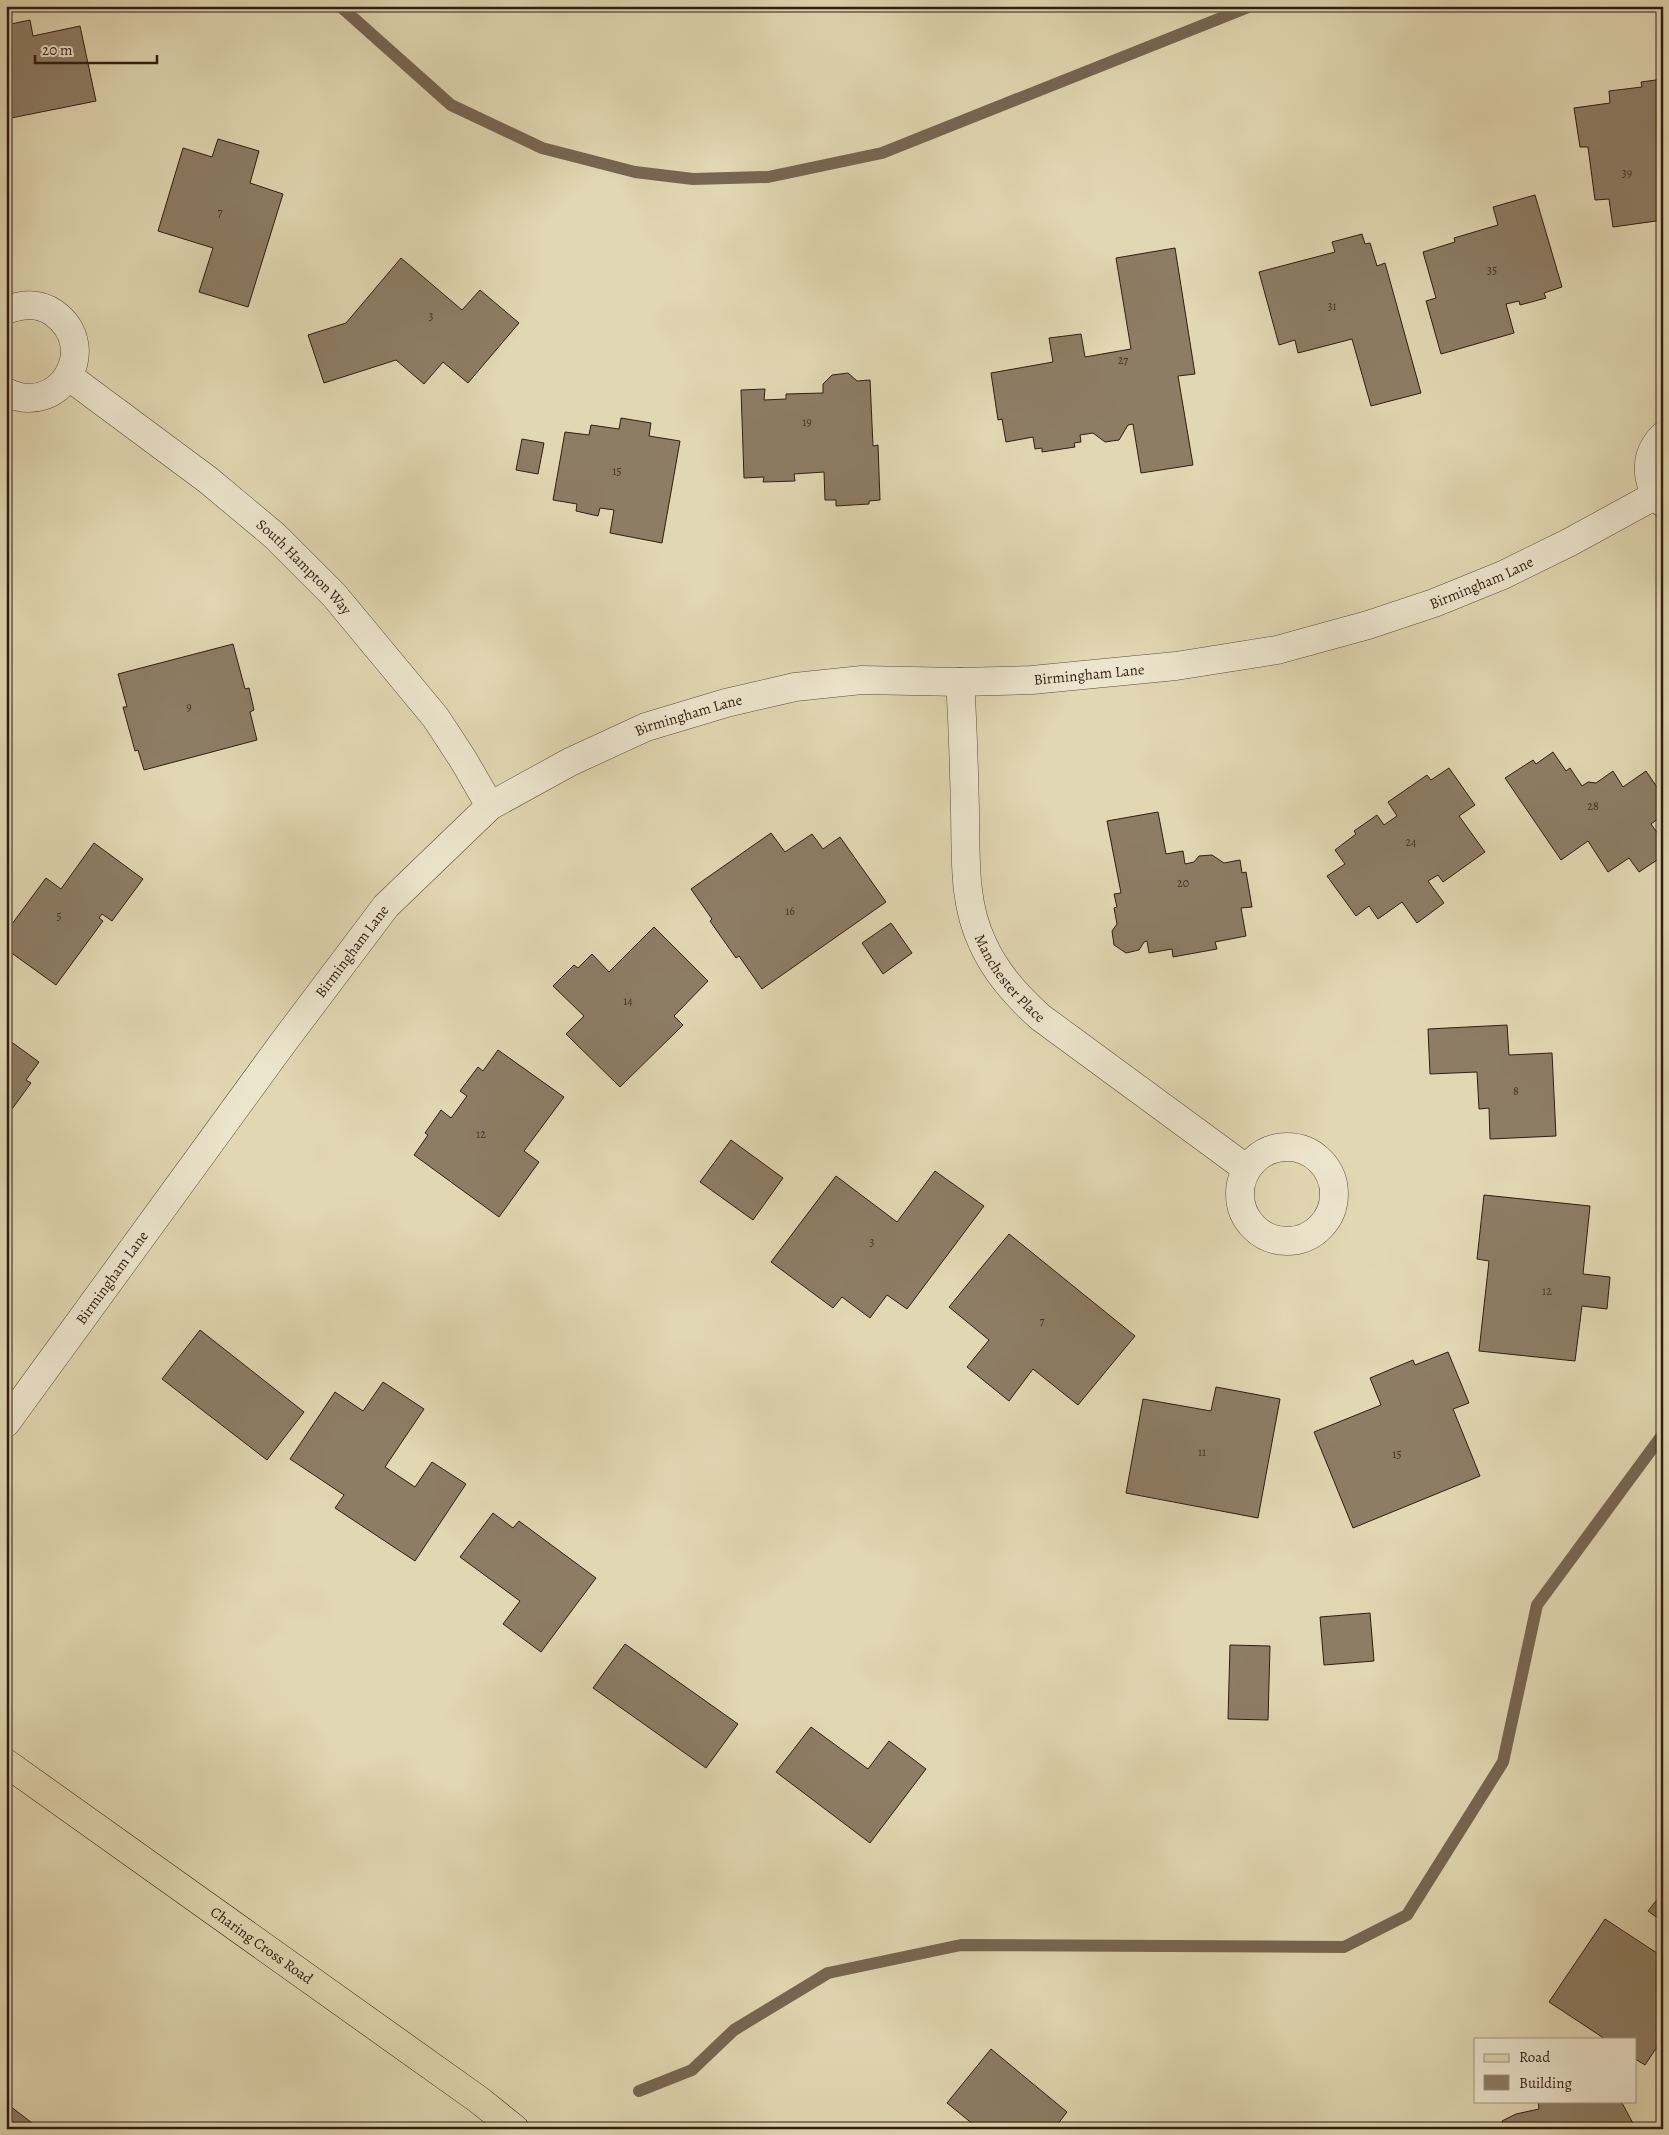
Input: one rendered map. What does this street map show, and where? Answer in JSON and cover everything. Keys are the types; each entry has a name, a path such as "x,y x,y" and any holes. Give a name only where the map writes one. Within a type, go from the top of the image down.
{"main road":[{"name":"Charing Cross Road","path":"6,1763 471,2095 515,2129"}],"street":[{"path":"6,310 22,305 36,305 51,310 63,319 72,332 76,347 74,362 68,376 58,388 44,396 29,398 13,396 6,392"},
{"name":"South Hampton Way","path":"68,376 208,480 275,536 334,595 436,718 490,806"},
{"name":"Birmingham Lane","path":"6,1423 282,1044 386,906 490,806 570,762 646,728 726,703 795,688 862,680 960,682 1032,680 1166,667 1277,650 1368,625 1434,603 1494,578 1659,499 1649,481 1648,465 1652,450 1663,436"},
{"name":"Manchester Place","path":"960,682 967,877 972,911 981,942 997,971 1015,993 1040,1017 1247,1169"}],"building":[{"path":"30,20 33,36 80,26 96,101 6,119 6,25"},
{"path":"1663,79 1663,220 1613,227 1609,199 1595,200 1588,147 1580,147 1574,108 1610,103 1609,91 1642,87 1641,82"},
{"path":"218,139 259,151 250,183 283,194 248,307 199,292 213,248 158,231 183,148 212,157"},
{"path":"1535,195 1562,287 1544,293 1546,298 1520,305 1519,301 1506,304 1514,333 1441,354 1426,301 1436,298 1423,252 1455,242 1454,238 1498,225 1493,207"},
{"path":"1362,234 1365,244 1370,243 1377,266 1385,263 1421,393 1371,406 1352,339 1298,353 1295,340 1279,345 1259,272 1335,252 1332,242"},
{"path":"1175,248 1195,374 1178,376 1193,465 1141,473 1133,424 1128,425 1119,440 1105,442 1093,433 1080,435 1081,442 1074,443 1075,447 1042,452 1042,448 1035,449 1033,437 1006,442 1002,419 998,420 991,373 1053,362 1049,338 1081,334 1085,357 1131,349 1116,258"},
{"path":"401,258 462,310 480,290 519,323 468,383 443,362 424,384 396,360 324,383 308,335 346,323"},
{"path":"848,373 857,381 870,380 873,446 878,445 880,500 869,501 869,504 836,506 836,500 825,500 824,472 794,474 795,481 763,482 764,477 744,478 741,390 765,389 764,400 786,399 786,394 823,393 823,384 832,375"},
{"path":"621,418 651,423 649,436 680,441 662,543 610,533 614,510 600,508 598,516 576,511 577,504 553,500 565,432 589,435 591,425 619,429"},
{"path":"522,439 544,443 538,474 516,470"},
{"path":"233,644 245,689 249,688 254,710 250,712 257,740 144,770 138,750 135,751 123,707 127,707 118,674"},
{"path":"1553,752 1566,771 1570,768 1582,786 1588,782 1596,783 1613,771 1623,787 1646,771 1663,796 1663,815 1651,824 1663,841 1663,856 1639,872 1629,858 1608,872 1588,841 1561,860 1505,778 1533,760 1536,764"},
{"path":"1449,768 1475,805 1459,816 1485,852 1443,882 1438,875 1428,881 1444,903 1417,923 1402,902 1378,919 1369,906 1356,916 1327,876 1345,864 1335,850 1356,834 1354,831 1377,815 1384,825 1397,816 1388,802 1427,775 1431,780"},
{"path":"1158,812 1166,854 1183,851 1185,864 1194,862 1199,856 1212,855 1224,863 1240,860 1242,873 1246,872 1252,907 1241,908 1246,936 1215,942 1217,949 1173,957 1172,949 1149,953 1147,941 1144,942 1139,950 1126,953 1114,945 1112,931 1117,924 1114,908 1117,907 1114,894 1121,893 1107,821"},
{"path":"771,833 785,852 812,834 823,849 840,837 886,902 762,989 739,956 736,958 710,921 712,919 691,889"},
{"path":"94,843 143,879 112,921 102,914 99,918 103,921 56,985 6,949 6,932 46,878 61,889"},
{"path":"891,923 912,953 883,974 862,943"},
{"path":"654,927 708,981 674,1016 683,1025 620,1087 566,1034 584,1016 553,986 574,965 578,968 592,954 609,972"},
{"path":"1507,1025 1509,1055 1552,1053 1556,1136 1490,1139 1489,1108 1479,1109 1477,1072 1430,1074 1428,1029"},
{"path":"6,1038 39,1062 26,1080 31,1083 12,1109 6,1105"},
{"path":"498,1050 564,1097 524,1151 539,1162 499,1217 414,1155 428,1135 425,1133 441,1110 451,1118 467,1096 460,1091 478,1067 483,1071"},
{"path":"731,1140 783,1178 753,1220 700,1182"},
{"path":"935,1171 984,1206 907,1309 887,1295 870,1318 842,1297 833,1308 771,1262 836,1176 897,1222"},
{"path":"1484,1195 1590,1206 1583,1274 1610,1277 1607,1309 1582,1306 1575,1361 1479,1351 1489,1261 1477,1259"},
{"path":"1009,1234 1135,1336 1078,1405 1033,1369 1009,1401 967,1367 989,1340 949,1307"},
{"path":"200,1330 304,1412 267,1460 162,1379"},
{"path":"1448,1352 1469,1403 1453,1409 1480,1476 1353,1528 1314,1432 1381,1405 1370,1378 1413,1360 1415,1365"},
{"path":"383,1382 424,1409 385,1467 415,1487 432,1462 466,1484 415,1561 335,1508 344,1495 290,1459 335,1392 363,1411"},
{"path":"1216,1387 1280,1399 1258,1518 1126,1493 1143,1399 1211,1411"},
{"path":"493,1513 513,1528 519,1521 596,1578 541,1652 503,1624 520,1601 460,1557"},
{"path":"1370,1613 1374,1661 1324,1665 1320,1617"},
{"path":"625,1644 738,1724 706,1768 593,1688"},
{"path":"1230,1645 1270,1646 1268,1720 1228,1719"},
{"path":"811,1727 868,1769 889,1741 926,1769 870,1843 776,1772"},
{"path":"1663,1892 1663,1922 1648,1911"},
{"path":"1605,1919 1663,1957 1663,2038 1645,2065 1636,2060 1636,2038 1603,2038 1549,2002"},
{"path":"991,2049 1067,2112 1054,2129 979,2129 947,2103"},
{"path":"1538,2102 1622,2102 1636,2129 1504,2129 1502,2121 1516,2114 1539,2109"},
{"path":"6,2103 40,2129 6,2129"}],"waterway":[{"path":"340,6 451,105 542,148 635,172 693,179 768,177 882,153 1251,6"},
{"path":"639,2091 692,2070 734,2030 828,1973 961,1945 1344,1947 1407,1915 1503,1762 1537,1605 1663,1434"}]}
